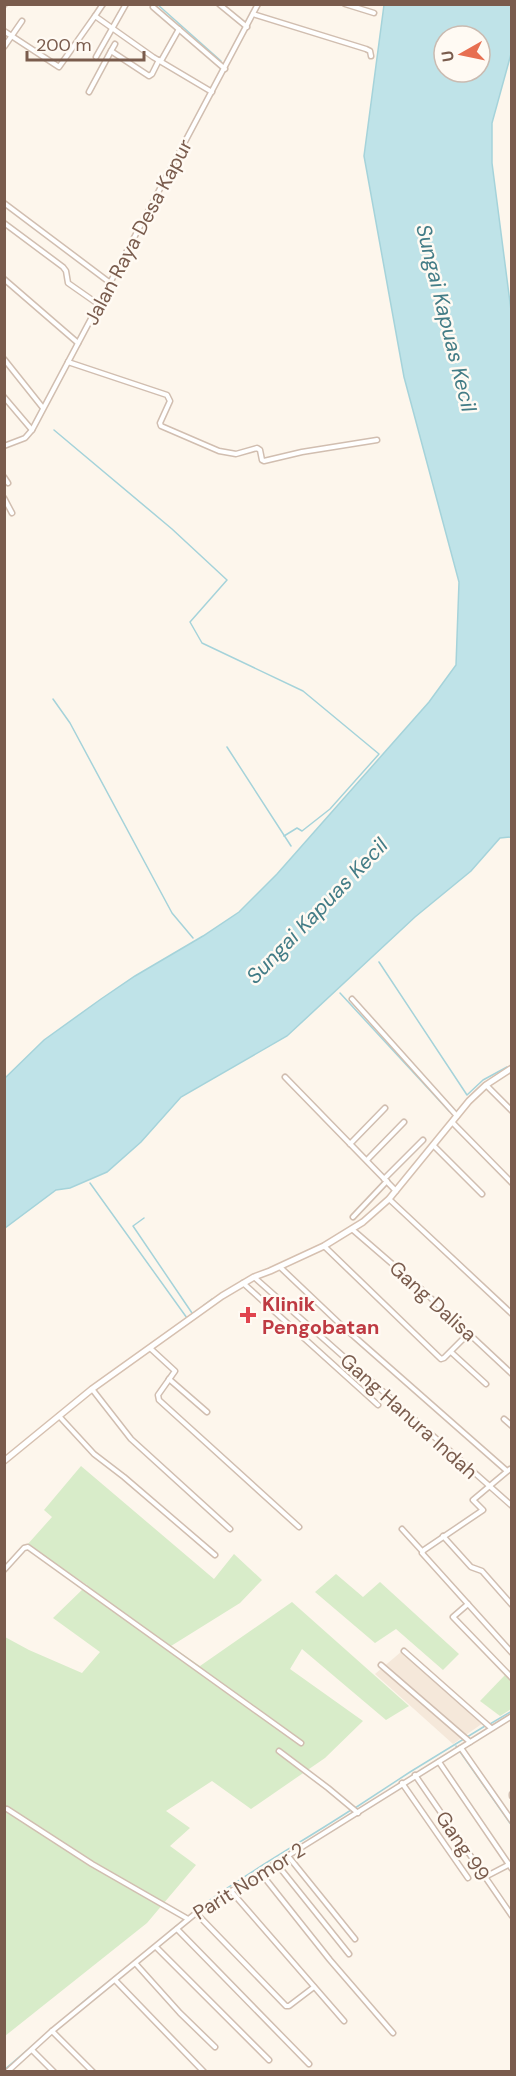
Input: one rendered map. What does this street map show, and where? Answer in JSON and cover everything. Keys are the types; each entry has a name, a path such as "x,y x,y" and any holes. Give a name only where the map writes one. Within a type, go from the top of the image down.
{"main road":[{"path":"4,1461 92,1389 243,1283 324,1246 352,1230 389,1199 452,1122 486,1085 512,1068"}],"street":[{"path":"4,31 59,67 103,4"},
{"path":"96,57 126,4"},
{"path":"219,4 247,27"},
{"name":"Jalan Raya Desa Kapur","path":"32,430 258,4"},
{"path":"345,4 374,13"},
{"path":"153,7 225,69"},
{"path":"253,14 370,51 371,56"},
{"path":"95,16 160,61 212,92"},
{"path":"4,47 22,21"},
{"path":"111,51 149,76 179,29"},
{"path":"89,92 115,44"},
{"path":"4,203 110,282"},
{"path":"4,223 63,267 67,273 68,283 98,304"},
{"path":"4,279 78,343"},
{"path":"4,359 43,408"},
{"path":"68,362 167,395 170,402 160,423 161,426 219,452 237,454 257,448 264,461 302,452 377,440"},
{"path":"4,397 32,430 25,438 4,446"},
{"path":"4,477 8,483"},
{"path":"4,498 12,513"},
{"path":"352,999 457,1117"},
{"path":"285,1077 396,1191"},
{"path":"486,1085 512,1111"},
{"path":"350,1144 385,1108"},
{"path":"367,1160 404,1122"},
{"path":"452,1122 512,1183"},
{"path":"353,1216 423,1140"},
{"path":"434,1146 482,1194"},
{"path":"389,1199 512,1314"},
{"name":"Gang Dalisa","path":"352,1230 419,1287 512,1374"},
{"path":"324,1246 441,1359 468,1334"},
{"path":"280,1267 354,1336 510,1470 473,1500 483,1510 422,1551"},
{"name":"Gang Hanura Indah","path":"254,1277 512,1506"},
{"path":"243,1283 378,1405"},
{"path":"149,1348 175,1370 158,1395 159,1400 299,1527"},
{"path":"451,1352 486,1384"},
{"path":"169,1379 207,1412"},
{"path":"92,1389 131,1439 230,1529"},
{"path":"59,1415 94,1454 215,1556"},
{"path":"504,1419 512,1426"},
{"path":"402,1529 512,1653"},
{"path":"443,1536 471,1567 482,1571 512,1605"},
{"path":"4,1570 24,1548 28,1547 301,1743"},
{"path":"468,1604 453,1617 512,1677"},
{"path":"404,1652 491,1728"},
{"path":"381,1665 470,1742"},
{"name":"Parit Nomor 2","path":"7,2072 52,2031 196,1913 512,1716"},
{"path":"461,1748 512,1821"},
{"path":"279,1751 358,1813"},
{"path":"439,1762 510,1865 485,1877"},
{"name":"Gang 99","path":"415,1775 512,1916"},
{"path":"402,1783 468,1878"},
{"path":"505,1811 512,1807"},
{"path":"7,1809 92,1864 188,1919"},
{"path":"288,1856 355,1939"},
{"path":"276,1863 349,1954"},
{"path":"260,1872 330,1960 393,2033"},
{"path":"231,1891 344,2021"},
{"path":"196,1913 286,2006 314,1987"},
{"path":"177,1929 309,2064"},
{"path":"156,1947 269,2060"},
{"path":"136,1964 214,2047"},
{"path":"116,1980 204,2072"},
{"path":"52,2031 93,2072"},
{"path":"32,2050 54,2072"},
{"path":"12,2067 16,2072"}],"shaded area":[{"path":"401,1652 483,1723 453,1744 375,1674"}],"green space":[{"path":"81,1466 214,1579 234,1554 262,1580 240,1603 171,1646 200,1666 292,1602 409,1706 386,1720 302,1649 290,1669 363,1721 325,1758 251,1809 212,1781 166,1811 190,1828 170,1846 196,1865 147,1923 5,2036 5,1637 82,1673 100,1652 53,1618 87,1585 27,1545 52,1517 44,1510"},
{"path":"336,1574 363,1597 380,1582 459,1654 443,1670 396,1629 375,1643 315,1592"},
{"path":"506,1674 511,1680 511,1709 500,1716 480,1701"}],"water":[{"name":"Sungai Kapuas Kecil","path":"384,5 511,5 511,54 492,123 492,163 512,318 511,837 500,838 471,871 415,917 287,1036 181,1097 141,1142 107,1172 70,1188 56,1190 5,1228 5,1078 44,1040 101,999 239,912 277,874 429,702 456,665 459,582 404,377 364,156"}],"waterway":[{"path":"157,4 221,61"},
{"path":"54,430 172,529 227,580 190,622 202,643 303,691 379,754 330,809 302,831 297,828 284,836"},
{"path":"53,699 70,723 172,913 193,938"},
{"path":"227,747 291,846"},
{"path":"379,962 467,1095 483,1080 507,1067"},
{"path":"340,993 449,1111"},
{"path":"90,1183 187,1318"},
{"path":"144,1218 133,1226 192,1313"},
{"path":"204,1305 212,1299"},
{"path":"490,1724 512,1711"},
{"path":"355,1808 485,1726"},
{"path":"456,1746 512,1826"},
{"path":"157,1943 202,1905 351,1810"},
{"path":"4,2070 153,1946"}],"place":[{"name":"Klinik Pengobatan","path":"248,1315"}]}
